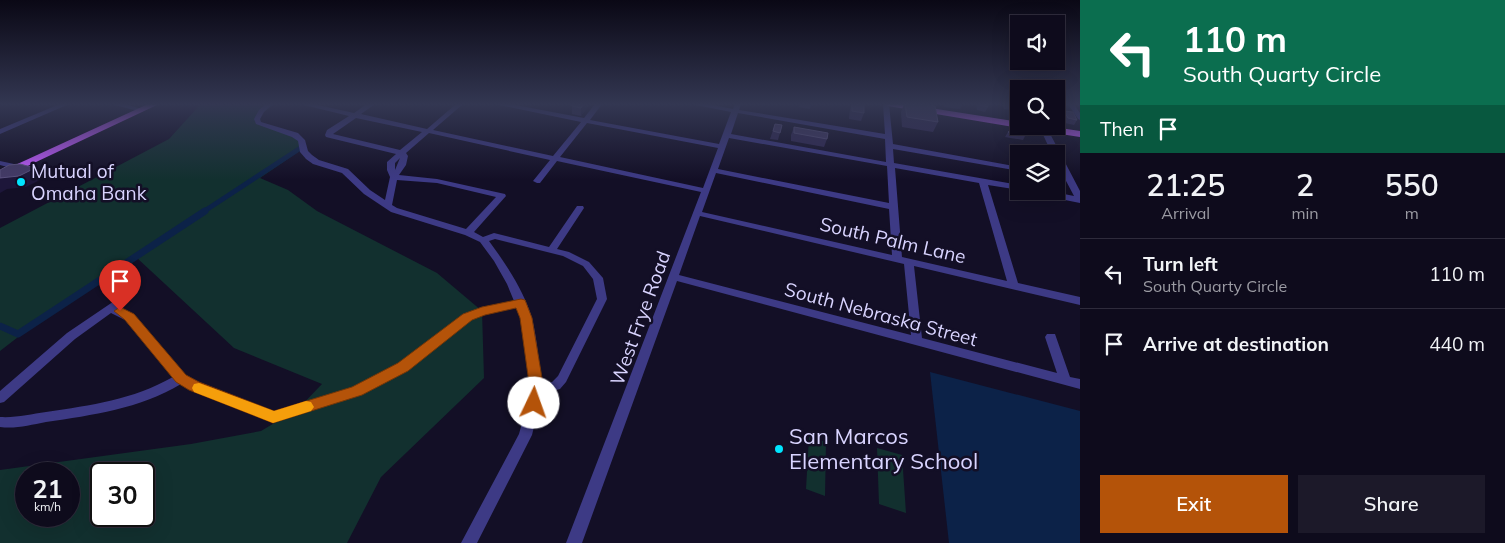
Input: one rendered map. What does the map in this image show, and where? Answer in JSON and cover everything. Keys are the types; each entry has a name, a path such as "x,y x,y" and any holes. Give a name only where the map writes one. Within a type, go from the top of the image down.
{"main road":[{"path":"0,171 93,129"},
{"path":"0,176 96,129"},
{"path":"1065,130 1080,133"}],"street":[{"path":"278,129 295,135 301,140 304,152 316,162 346,171 367,192 404,214 468,233 483,240 498,260 521,303 526,318 537,390 525,435 469,543"},
{"path":"334,129 329,135 401,153 404,156 404,162 400,171 394,177 388,205"},
{"path":"419,129 706,191"},
{"path":"537,181 579,129"},
{"path":"630,129 722,147"},
{"name":"West Frye Road","path":"574,543 728,129"},
{"path":"834,129 1010,167"},
{"path":"888,129 897,258"},
{"path":"401,153 427,131"},
{"path":"726,135 1010,186"},
{"path":"0,162 11,166"},
{"path":"714,170 894,207"},
{"path":"1065,171 1080,200"},
{"path":"394,177 437,181 502,196 468,233"},
{"path":"984,182 1014,286"},
{"path":"1065,197 1080,200"},
{"path":"551,250 580,208"},
{"name":"South Palm Lane","path":"697,213 1080,301"},
{"path":"483,240 494,236 551,250 578,260 592,270 598,278 602,299 562,379 556,386 537,390"},
{"path":"910,261 916,341"},
{"name":"South Nebraska Street","path":"674,277 1080,384"},
{"path":"0,398 49,354 129,295"},
{"path":"111,308 129,317 181,378 194,386 273,417 357,391 403,367 467,317 482,311 521,303"},
{"path":"1051,337 1066,380"},
{"path":"0,422 96,410 129,403 145,398 181,378"}],"green space":[{"path":"178,129 280,129 295,135 304,148 260,178 288,190 317,211 437,273 482,311 484,378 381,477 347,543 0,543 0,470 15,468 15,527 80,527 80,462 59,462 191,444 261,431 298,409 322,384 234,348 137,258 22,334 0,351 0,228 169,139"},
{"path":"809,437 826,442 825,496 806,489"},
{"path":"877,448 902,455 906,513 879,504"}],"water":[{"path":"930,372 1080,411 1080,543 949,543"}],"building":[{"path":"773,129 781,129 780,133 773,131"},
{"path":"794,129 807,129 828,133 827,139 794,133"},
{"path":"20,164 35,168 19,176 0,178 0,170 9,165"}],"waterway":[{"path":"203,212 299,149"},
{"path":"0,326 18,334 205,211"}],"slow traffic":[{"path":"199,388 273,417 306,407"}],"place":[{"name":"Mutual of Omaha Bank","path":"21,182"},
{"name":"San Marcos Elementary School","path":"779,449"}],"route":[{"path":"120,311 129,317 181,378 194,386 273,417 357,391 403,367 467,317 482,311 521,303 526,318 537,390 534,403"}]}
